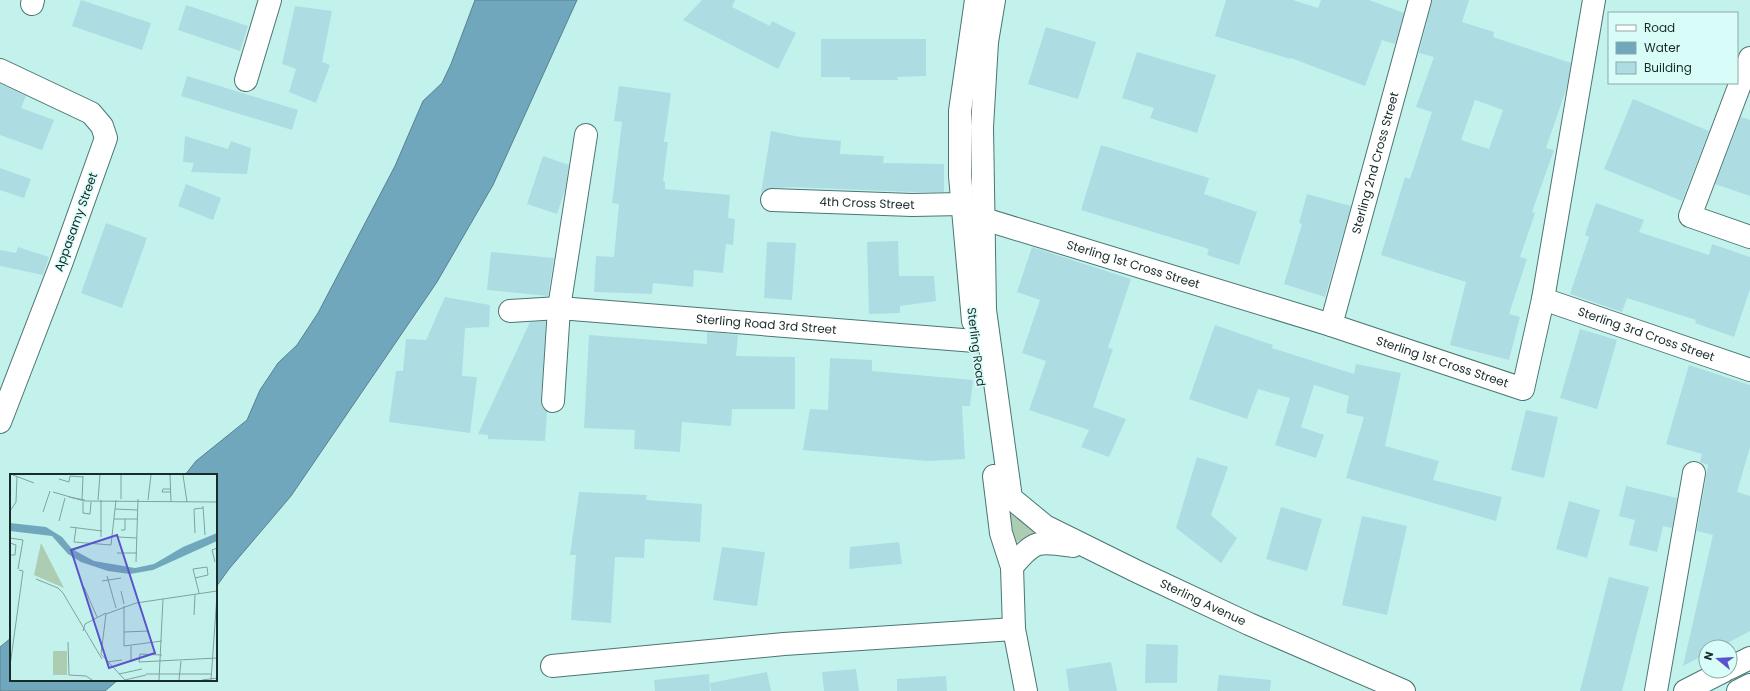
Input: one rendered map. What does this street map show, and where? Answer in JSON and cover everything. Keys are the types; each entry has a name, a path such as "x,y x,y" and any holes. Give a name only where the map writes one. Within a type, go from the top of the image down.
{"street":[{"path":"246,80 270,0"},
{"name":"Sterling Road","path":"976,0 960,111 962,204 975,341 1001,533 1012,567 1014,629 1026,691"},
{"name":"Sterling Road","path":"994,0 987,42 982,127 985,310 1011,498"},
{"name":"Sterling 2nd Cross Street","path":"1331,325 1420,0"},
{"name":"Sterling 1st Cross Street","path":"984,219 1331,325 1523,389 1543,298 1594,0"},
{"path":"1750,58 1690,216 1750,237"},
{"name":"Appasamy Street","path":"0,422 61,264 106,138 102,126 91,113 3,71"},
{"path":"553,401 559,308 586,134"},
{"name":"4th Cross Street","path":"772,200 912,205 962,204"},
{"name":"Sterling 3rd Cross Street","path":"1543,298 1750,370"},
{"name":"Sterling Road 3rd Street","path":"510,311 559,308 975,341"},
{"path":"1656,691 1694,473"},
{"name":"Sterling Avenue","path":"1011,498 1045,526 1138,572 1249,624 1404,691"},
{"path":"1012,567 1026,550 1045,542 1090,548"},
{"path":"552,666 784,644 1014,629"},
{"path":"1738,664 1750,658"},
{"path":"1685,691 1708,679"},
{"path":"1738,691 1750,685"}],"green space":[{"path":"1009,505 1045,534 1028,537 1013,544"}],"water":[{"path":"475,0 577,0 493,185 437,282 291,496 229,569 217,586 217,474 186,474 196,461 247,420 260,390 278,363 297,345 318,313 395,166 423,101 442,83 451,64"},
{"path":"10,639 10,681 117,681 105,691 0,691 0,647"}],"building":[{"path":"81,0 151,23 142,50 72,26"},
{"path":"702,0 735,0 732,7 770,26 772,21 796,33 778,69 683,20"},
{"path":"1226,0 1293,0 1318,8 1321,0 1369,0 1404,13 1395,44 1382,40 1365,86 1291,58 1290,59 1215,36"},
{"path":"1432,0 1469,0 1462,22 1494,32 1493,37 1571,63 1567,87 1546,148 1554,150 1532,212 1535,213 1520,257 1527,259 1509,314 1520,317 1509,360 1450,345 1466,282 1381,255 1405,177 1410,179 1432,112 1416,107 1434,57 1419,53","holes":["1475,100 1503,110 1489,149 1461,140"]},
{"path":"186,5 248,26 240,51 178,30"},
{"path":"295,6 332,11 322,62 330,65 316,103 289,92 296,69 282,64"},
{"path":"1046,27 1096,42 1078,99 1028,84"},
{"path":"821,39 926,39 926,76 897,77 898,80 850,80 850,77 821,77"},
{"path":"1137,52 1216,75 1197,133 1150,118 1154,108 1122,98"},
{"path":"187,76 298,110 292,130 181,96"},
{"path":"0,84 26,96 21,108 54,120 42,150 0,135"},
{"path":"619,86 671,93 664,142 668,142 663,181 665,182 665,189 730,195 728,218 735,219 733,245 726,244 723,273 694,270 693,287 653,283 652,294 594,292 596,256 614,257 619,204 612,203 622,122 614,121"},
{"path":"1633,99 1709,131 1682,201 1604,169"},
{"path":"1741,117 1750,120 1750,196 1715,184"},
{"path":"771,131 800,137 841,141 840,154 884,156 883,163 944,164 944,192 792,187 772,188 761,193"},
{"path":"185,136 228,149 231,141 251,148 247,174 191,172 194,163 183,162"},
{"path":"1101,145 1209,178 1204,194 1257,212 1239,265 1207,255 1209,249 1081,210"},
{"path":"543,156 569,165 565,190 557,214 527,204"},
{"path":"0,168 31,179 24,198 0,190"},
{"path":"186,184 221,198 213,220 178,206"},
{"path":"1307,194 1351,206 1325,297 1284,284 1302,224 1299,223"},
{"path":"1596,203 1644,220 1639,232 1709,255 1712,244 1750,257 1750,289 1734,337 1695,323 1696,320 1627,298 1622,312 1570,294 1589,237 1585,235"},
{"path":"106,223 147,238 122,308 81,293"},
{"path":"898,241 899,276 934,276 936,301 900,306 900,313 869,314 867,242"},
{"path":"767,242 796,243 792,300 764,298"},
{"path":"18,247 49,257 43,275 0,266 0,250 16,253"},
{"path":"1032,247 1131,279 1108,348 1113,349 1093,407 1126,419 1109,457 1081,447 1089,430 1029,410 1046,361 1022,353 1040,300 1017,292"},
{"path":"491,252 554,258 548,296 487,290"},
{"path":"445,297 490,305 489,327 465,328 462,376 477,377 470,433 389,422 396,371 403,371 406,339 426,340"},
{"path":"546,321 541,400 542,407 547,412 545,441 488,439 488,435 478,434 530,322"},
{"path":"1215,325 1273,345 1272,348 1354,374 1356,364 1401,373 1385,446 1439,461 1433,480 1502,497 1496,521 1346,478 1364,417 1346,413 1349,396 1314,385 1301,427 1324,435 1316,458 1275,445 1290,398 1258,389 1247,419 1189,399"},
{"path":"1580,329 1617,340 1597,409 1560,398"},
{"path":"707,332 738,335 736,356 795,357 795,409 732,409 731,426 682,422 680,452 634,449 635,430 584,428 589,335 707,344"},
{"path":"830,358 872,360 872,371 973,380 970,406 962,406 965,459 928,461 803,450 810,409 828,410"},
{"path":"1689,365 1750,385 1750,447 1737,492 1750,496 1750,631 1735,639 1698,639 1698,658 1683,666 1713,535 1697,531 1708,465 1700,462 1702,454 1666,444"},
{"path":"1526,410 1558,417 1544,478 1511,470"},
{"path":"1197,457 1228,467 1211,515 1237,538 1221,563 1176,528"},
{"path":"1626,486 1677,498 1672,528 1663,526 1657,552 1629,545 1635,520 1619,516"},
{"path":"579,492 647,495 646,500 702,504 700,542 645,539 644,558 615,557 611,623 571,620 576,555 570,555"},
{"path":"1569,501 1600,510 1587,558 1556,549"},
{"path":"1281,507 1322,519 1307,571 1266,559"},
{"path":"1362,516 1407,526 1387,615 1342,605"},
{"path":"899,542 902,564 849,569 850,547"},
{"path":"722,547 765,552 757,606 713,600"},
{"path":"1609,577 1649,587 1622,691 1580,691"},
{"path":"1146,644 1178,645 1177,683 1145,683"},
{"path":"1111,662 1117,691 1069,691 1066,669"},
{"path":"856,669 859,691 824,691 822,672"},
{"path":"767,672 771,691 711,691 710,683"},
{"path":"709,674 710,691 655,691 654,680"},
{"path":"1219,675 1271,680 1270,691 1217,691"},
{"path":"946,676 947,691 897,691 897,679"}]}
